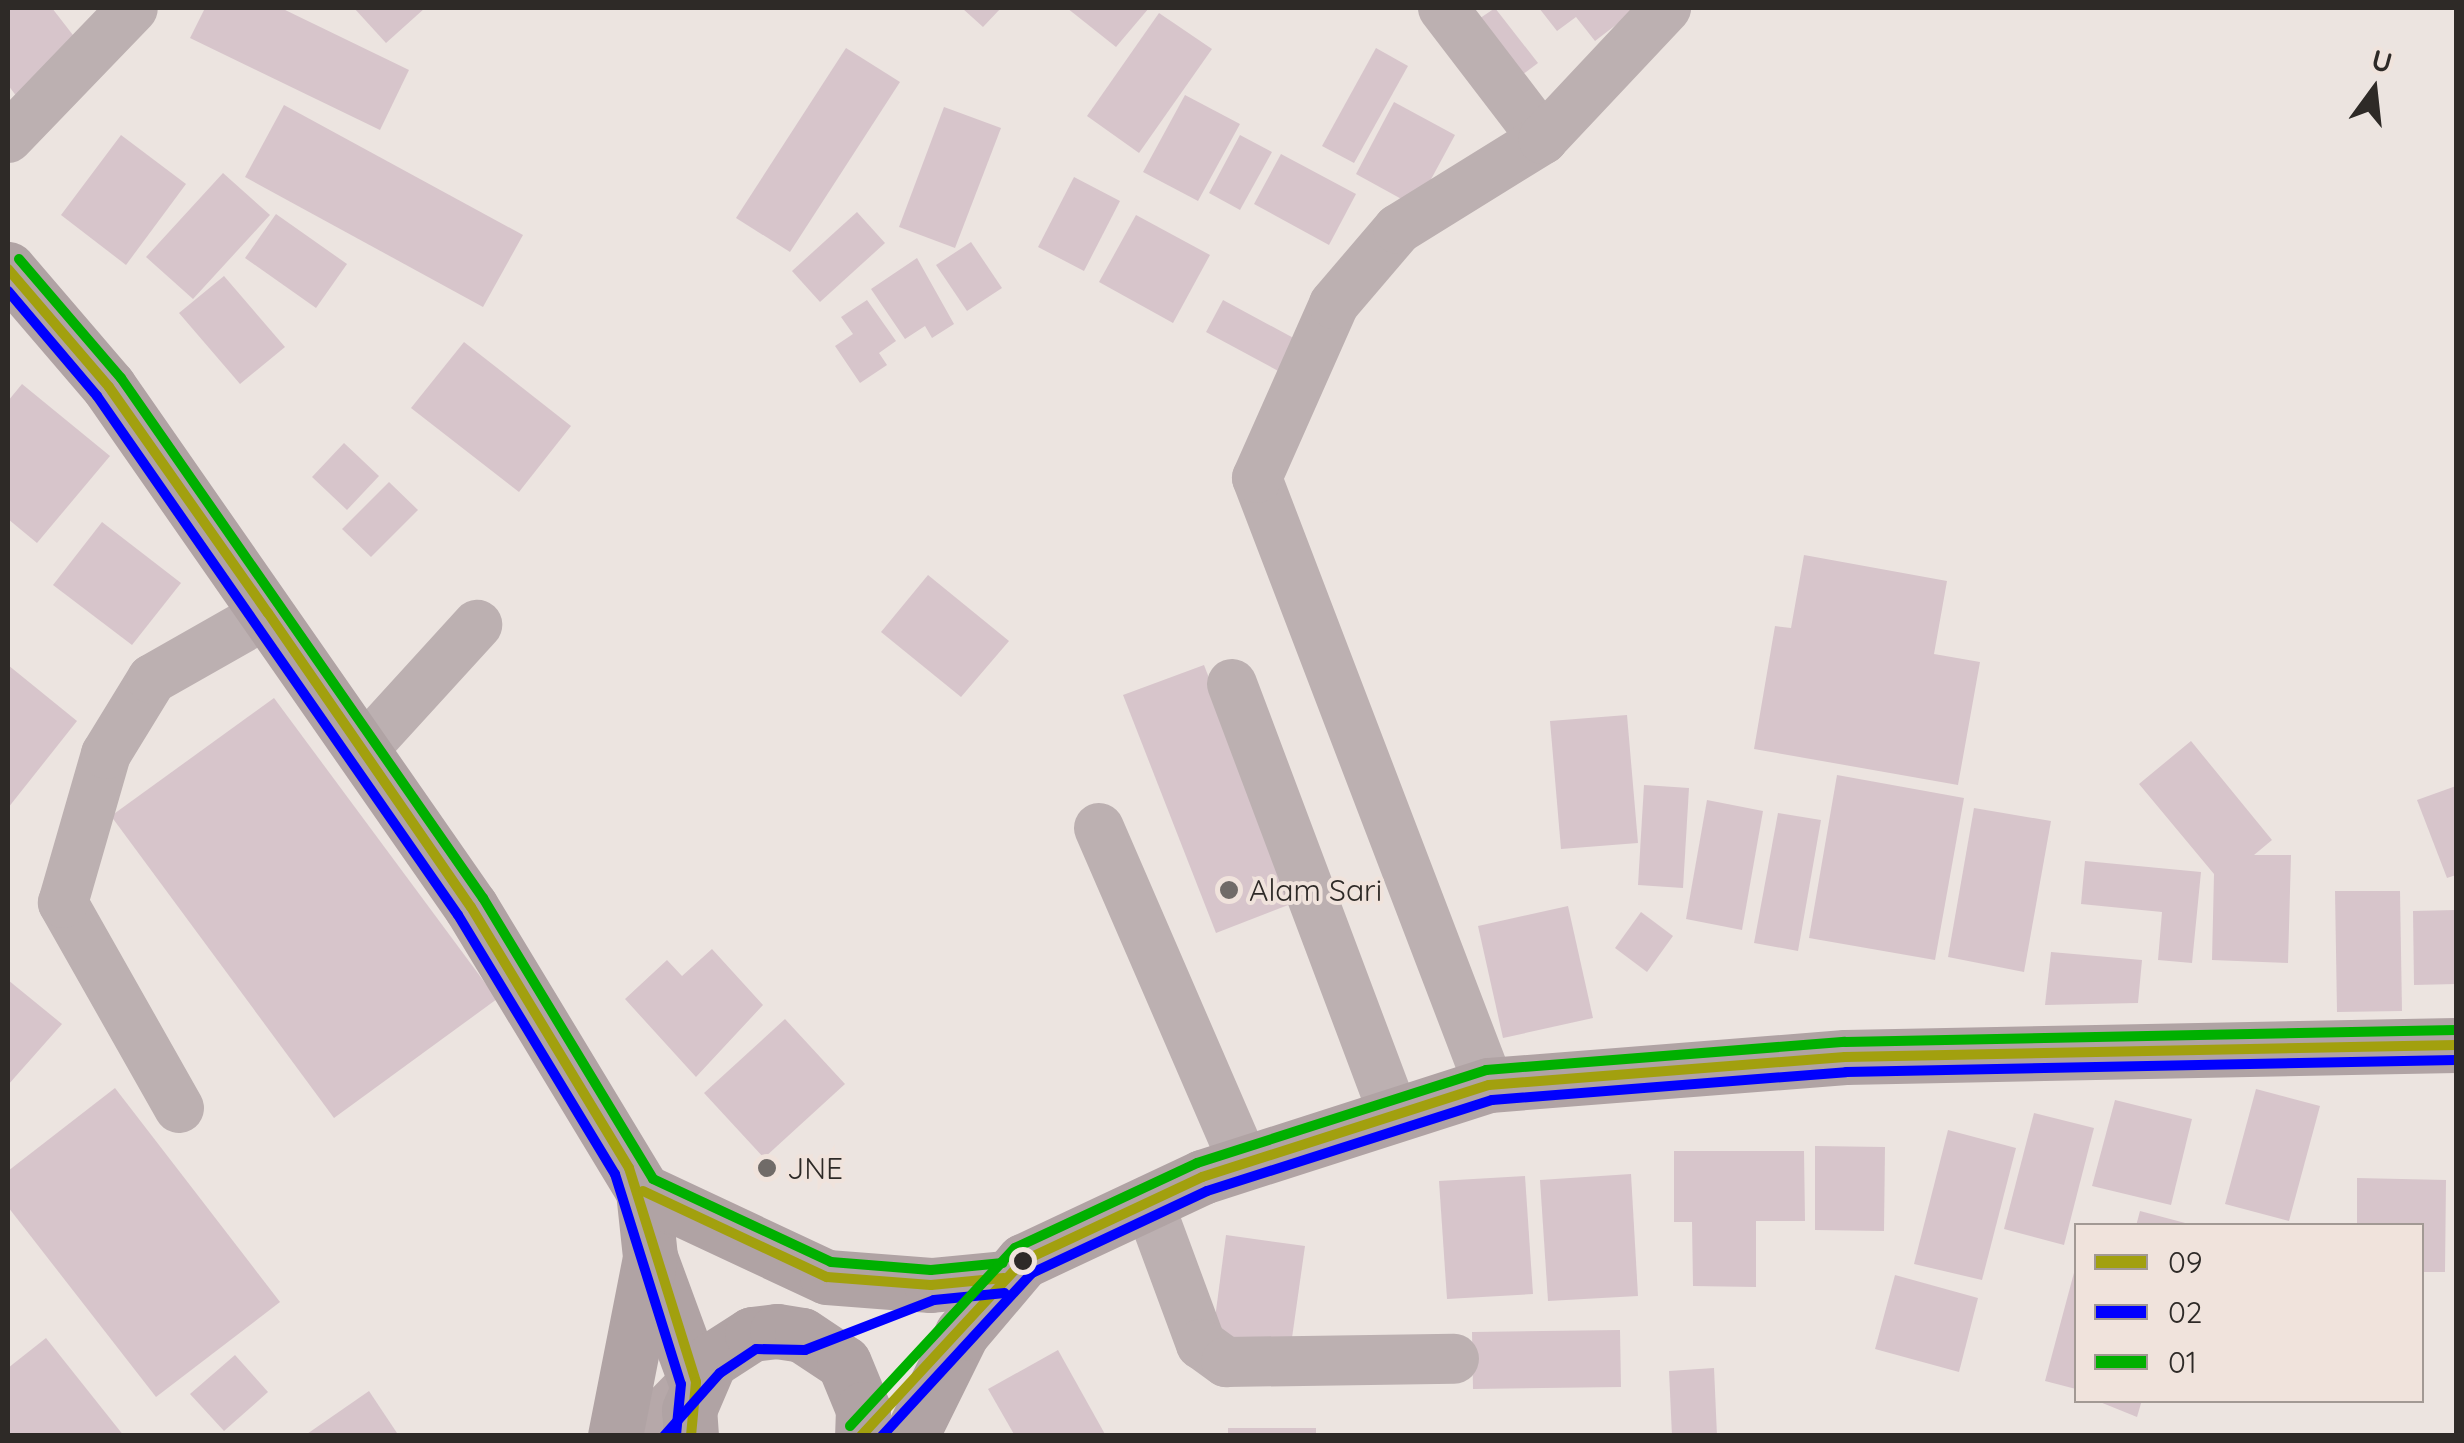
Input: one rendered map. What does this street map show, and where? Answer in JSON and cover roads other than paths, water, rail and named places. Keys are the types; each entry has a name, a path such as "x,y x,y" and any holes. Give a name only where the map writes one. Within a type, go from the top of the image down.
{"highway":[{"path":"8,270 109,388 268,614 470,907 643,1191 650,1257 696,1382 691,1436"},
{"path":"643,1191 828,1277 930,1285 1004,1278 1148,1202 1244,1163 1392,1110 1489,1085 1845,1057 2456,1045"},
{"path":"711,1224 802,1335 850,1374 862,1435"},
{"path":"616,1436 650,1257"},
{"path":"911,1436 962,1333 1004,1278"},
{"path":"696,1382 710,1361 752,1334 802,1335 930,1285"},
{"path":"862,1435 905,1380 962,1333"}],"main road":[{"path":"643,1436 696,1382"}],"street":[{"path":"8,138 133,8"},
{"path":"1444,8 1543,139"},
{"path":"1489,1085 1257,478 1334,304 1398,229 1543,139 1666,8"},
{"path":"179,1108 63,903 106,754 152,679 268,614"},
{"path":"362,751 477,626"},
{"path":"1232,684 1392,1110"},
{"path":"1099,828 1244,1163"},
{"path":"1148,1202 1201,1344 1226,1362 1454,1358"}],"place":[{"name":"Alam Sari","path":"1229,890"},
{"name":"JNE","path":"767,1168"}]}
